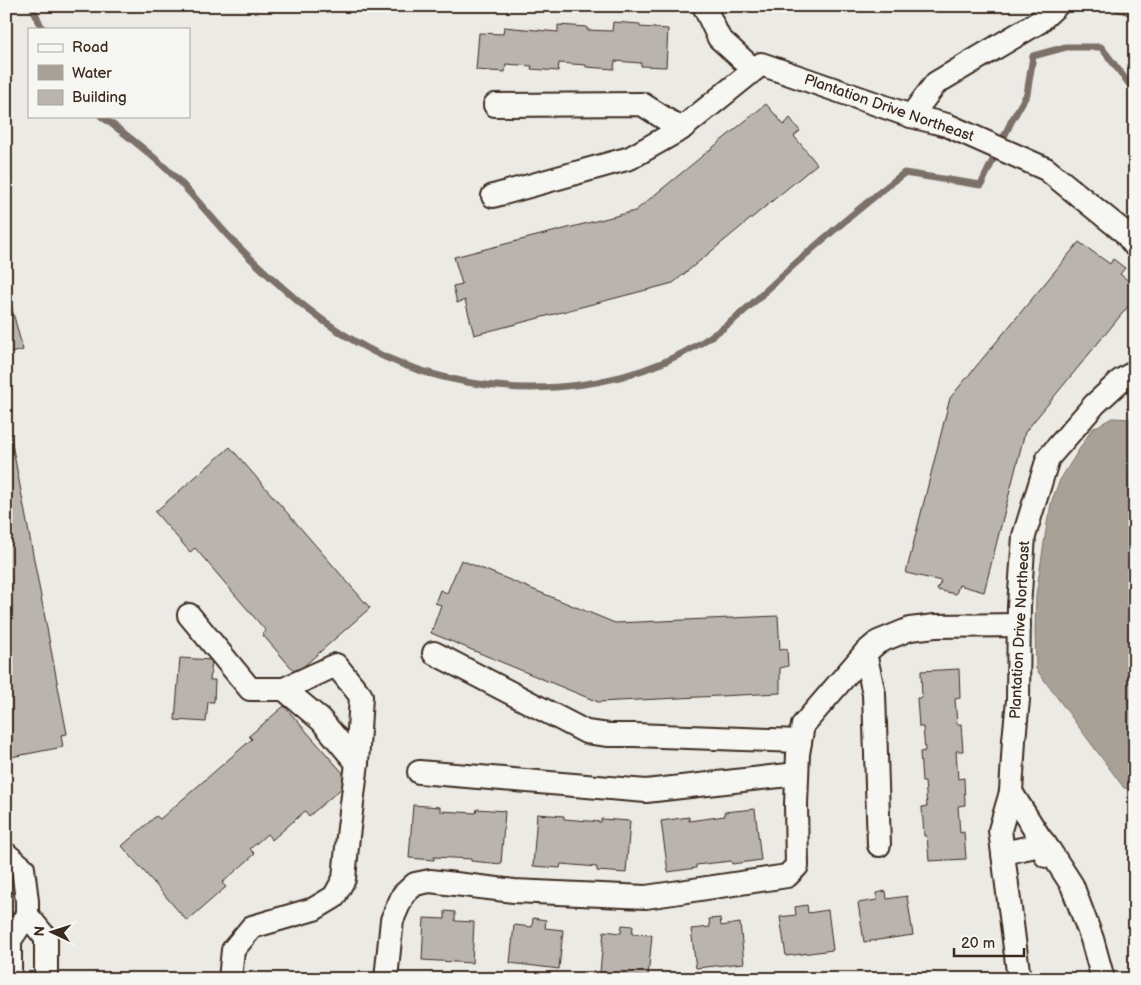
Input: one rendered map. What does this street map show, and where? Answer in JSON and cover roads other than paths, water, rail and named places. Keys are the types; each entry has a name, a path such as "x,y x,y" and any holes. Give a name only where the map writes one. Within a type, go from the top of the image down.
{"street":[{"path":"493,196 630,158 681,129 754,70 719,38 704,6"},
{"path":"911,116 936,82 1039,22 1056,6"},
{"name":"Plantation Drive Northeast","path":"754,70 761,64 911,116 947,124 1046,169 1124,232 1135,246"},
{"path":"495,105 642,104 681,129"},
{"name":"Plantation Drive Northeast","path":"1019,979 1000,830 1011,792 1018,700 1019,606 1024,536 1048,458 1095,404 1130,380"},
{"path":"189,615 250,689 284,689 336,665 361,696 357,763 344,880 334,897 314,910 252,927 233,950 230,979"},
{"path":"386,979 392,920 403,895 415,884 430,881 514,891 646,897 787,876 797,866 797,774 798,754 804,725 865,653 878,642 910,629 935,626 1019,625"},
{"path":"434,653 586,732 609,736 634,735 800,741"},
{"path":"865,653 874,694 879,845"},
{"path":"284,689 321,720 357,763"},
{"path":"419,772 646,791 797,774"},
{"path":"1011,792 1045,844 1046,861 1062,881 1072,885 1092,939 1103,979"},
{"path":"1003,853 1045,844"},
{"path":"6,854 23,868 27,901 27,915 10,940 10,979"},
{"path":"27,915 46,938 46,979"}],"water":[{"path":"1112,418 1135,419 1135,790 1124,788 1036,669 1036,595 1052,500 1060,480 1092,429"}],"waterway":[{"path":"32,6 42,28"},
{"path":"104,118 167,170 188,190 240,248 279,285 299,302 351,339 385,357 426,372 468,382 512,387 556,387 599,382 642,370 682,354 719,331 749,307 822,240 904,173 981,185 1011,122 1027,94 1033,56 1066,47 1101,47 1130,85 1135,84"}]}
